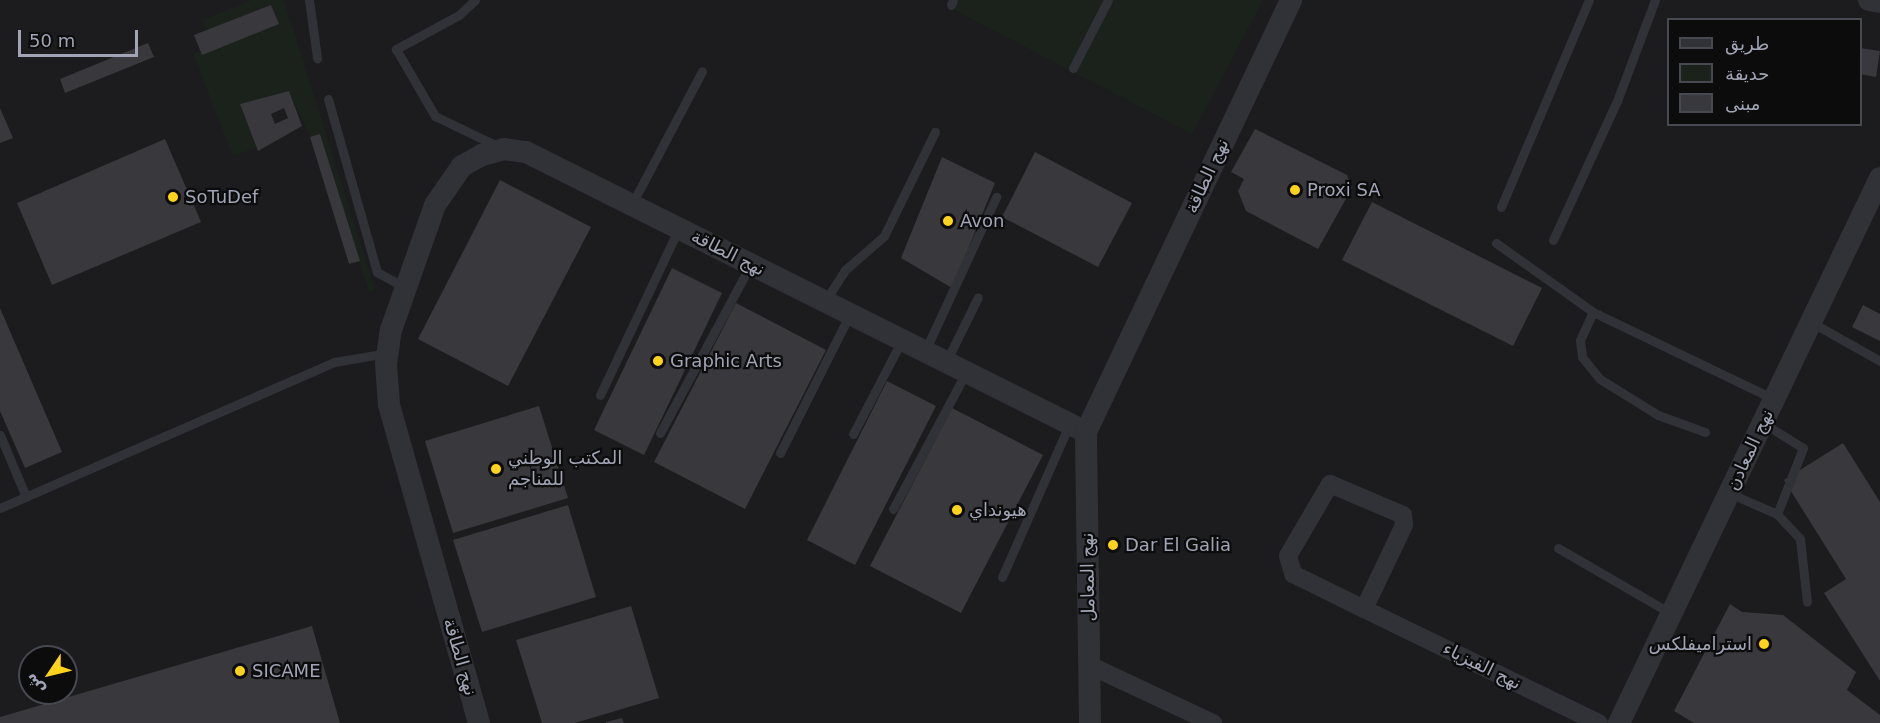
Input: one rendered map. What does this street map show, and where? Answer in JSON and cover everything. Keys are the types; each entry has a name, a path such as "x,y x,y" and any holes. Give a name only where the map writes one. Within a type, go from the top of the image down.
{"street":[{"name":"نهج الطاقة","path":"479,723 389,405 388,353 406,288 446,186 462,166 504,149 526,153 1078,428 1291,0"},
{"path":"1869,0 1880,2"},
{"name":"نهج المعادن","path":"1620,723 1880,178"},
{"name":"نهج المعامل","path":"1078,428 1090,723"},
{"name":"نهج الفيزياء","path":"1364,609 1404,525 1403,515 1330,484 1287,556 1288,566 1364,609 1599,723"},
{"path":"1089,665 1213,723"}],"lane":[{"path":"309,0 317,58"},
{"path":"475,0 459,15 396,49 435,116 504,149"},
{"path":"1072,68 1108,0"},
{"path":"1501,207 1589,0"},
{"path":"1553,240 1617,100 1655,0"},
{"path":"632,205 702,71"},
{"path":"328,99 377,272 406,288"},
{"path":"825,302 845,270 884,236 935,132"},
{"path":"925,351 996,197"},
{"path":"600,395 679,228"},
{"path":"1496,243 1593,312 1774,399"},
{"path":"660,433 751,264"},
{"path":"893,509 956,367 978,297"},
{"path":"1593,312 1580,340 1582,357 1600,379 1658,415 1705,432"},
{"path":"780,453 850,314"},
{"path":"1811,322 1880,361"},
{"path":"853,434 902,340"},
{"path":"0,508 334,362 388,353"},
{"path":"1763,423 1803,448 1777,514"},
{"path":"1002,577 1078,428"},
{"path":"0,435 26,497"},
{"path":"1729,493 1777,514 1800,540 1807,602"},
{"path":"1558,548 1672,614"}],"shaded area":[{"path":"0,0 1880,0 1880,723 0,723"}],"green space":[{"path":"252,0 284,0 375,290 369,292 320,134 310,137 289,91 240,104 257,147 233,156 193,54 279,24 271,5 206,31 203,20"},
{"path":"955,0 1263,0 1192,134 951,8"}],"building":[{"path":"271,5 279,24 202,55 194,35"},
{"path":"148,43 154,57 65,93 60,79"},
{"path":"1862,48 1880,51 1876,77 1862,74"},
{"path":"289,91 302,126 258,151 240,104","holes":["284,108 288,118 275,124 271,114"]},
{"path":"0,108 13,138 0,143"},
{"name":"Proxi SA","path":"1255,129 1347,175 1352,188 1318,249 1246,211 1238,191 1244,179 1231,172"},
{"path":"320,134 360,261 349,264 310,137"},
{"path":"165,139 201,222 52,285 17,203"},
{"path":"1035,152 1132,203 1098,267 1002,217"},
{"name":"Avon","path":"942,157 995,183 952,288 901,258"},
{"path":"500,180 591,227 508,386 418,339"},
{"path":"1372,202 1542,288 1513,346 1342,260"},
{"name":"Graphic Arts","path":"672,268 722,293 644,455 594,430"},
{"path":"736,303 826,350 745,509 654,462"},
{"path":"1863,305 1880,314 1880,341 1852,327"},
{"path":"0,308 62,452 25,468 0,411"},
{"path":"887,381 936,406 855,565 807,540"},
{"name":"المكتب الوطني للمناجم","path":"539,406 568,498 453,533 425,441"},
{"name":"هيونداي","path":"952,408 1043,455 961,613 870,566"},
{"path":"1843,443 1880,502 1880,681 1824,593 1846,579 1784,480"},
{"path":"568,505 596,597 482,632 453,540"},
{"name":"استراميفلكس","path":"1730,604 1742,612 1783,615 1856,672 1847,690 1880,715 1880,723 1694,723 1674,711"},
{"path":"631,606 659,698 575,723 542,723 516,640"},
{"name":"SICAME","path":"312,626 340,723 0,723 0,717 41,705 78,705 78,694"},
{"path":"622,718 624,723 606,723 606,722"}],"place":[{"name":"Proxi SA","path":"1295,190"},
{"name":"SoTuDef","path":"173,197"},
{"name":"Avon","path":"948,221"},
{"name":"Graphic Arts","path":"658,361"},
{"name":"المكتب الوطني للمناجم","path":"496,469"},
{"name":"هيونداي","path":"957,510"},
{"name":"Dar El Galia","path":"1113,545"},
{"name":"استراميفلكس","path":"1764,644"},
{"name":"SICAME","path":"240,671"}]}
